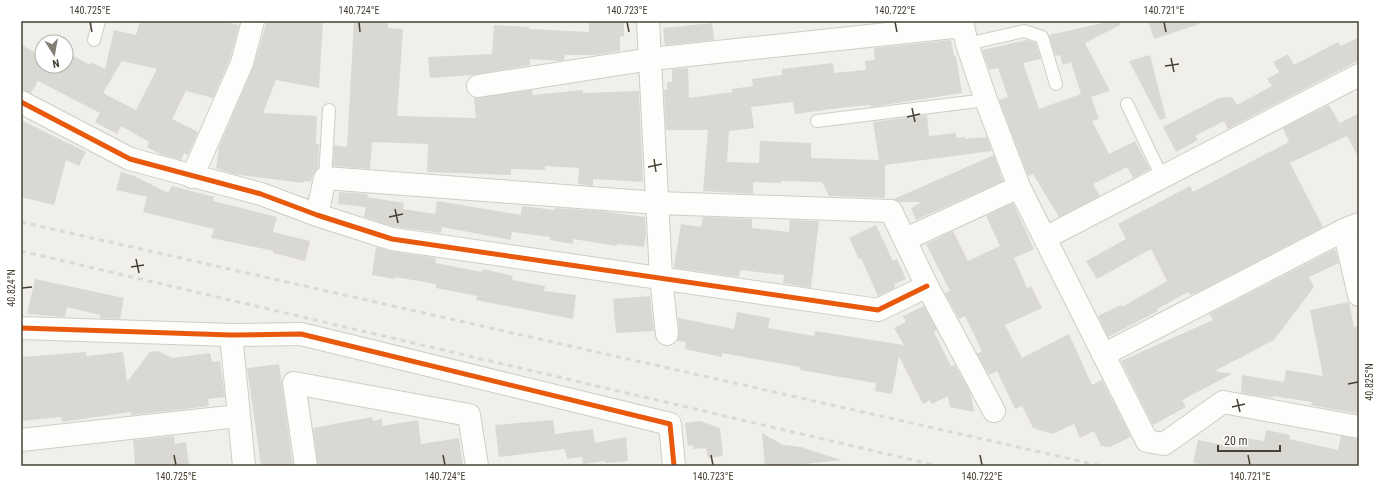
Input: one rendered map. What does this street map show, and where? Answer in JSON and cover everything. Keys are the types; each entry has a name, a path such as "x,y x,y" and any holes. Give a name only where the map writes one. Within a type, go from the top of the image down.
{"street":[{"path":"192,177 242,63 253,21"},
{"path":"648,21 662,277 667,334"},
{"path":"478,86 651,60 964,30 986,100 1019,187 1147,442 1164,444 1223,402 1359,427"},
{"path":"1045,238 1359,75"},
{"path":"21,102 130,159 192,177 261,194 317,215 392,239 662,277 878,310 927,286"},
{"path":"317,215 326,178 658,203 891,212 906,239 927,286 994,411"},
{"path":"906,239 1019,187"},
{"path":"1103,355 1352,227 1359,294"},
{"path":"21,328 231,335 300,334 670,424 674,466"},
{"path":"231,335 244,466"},
{"path":"306,466 294,383 469,415 477,466"},
{"path":"21,440 238,416"}],"lane":[{"path":"94,40 99,21"},
{"path":"964,30 1024,31 1042,37 1056,84"},
{"path":"817,121 986,100"},
{"path":"1127,104 1162,178"},
{"path":"326,178 329,110"}],"building":[{"path":"140,21 221,21 239,25 230,59 213,98 186,91 172,119 198,132 188,155 184,153 181,160 162,155 147,147 149,142 121,126 117,134 95,122 100,113 38,81 31,93 21,90 21,45 34,52 34,74 74,74 74,56 90,65 91,62 105,69 114,30 136,35","holes":["122,61 157,69 136,110 103,93"]},
{"path":"267,21 323,21 319,88 276,80 263,113 317,116 316,144 319,144 318,168 313,175 311,182 304,181 303,183 233,174 216,168 219,147 253,68"},
{"path":"354,21 388,21 388,28 403,29 397,116 476,118 474,98 532,90 533,95 583,90 583,93 639,91 643,182 593,179 593,186 578,184 579,168 545,166 545,170 511,169 511,175 427,172 428,144 372,142 370,169 333,166 334,145 347,147"},
{"path":"589,21 624,21 624,36 620,37 620,51 595,55 565,55 564,60 560,61 530,59 530,65 472,75 430,78 428,57 492,54 494,25 529,27 529,29 589,32"},
{"path":"1112,21 1119,21 1120,25 1085,43 1110,91 1091,97 1099,119 1092,121 1109,154 1135,141 1150,169 1133,178 1127,167 1093,184 1100,196 1059,217 1033,174 1028,176 999,100 1008,97 998,68 989,70 982,50 1027,40 1036,43 1041,59 1023,63 1039,109 1081,94 1071,62 1063,65 1060,55 1055,56 1049,35"},
{"path":"1148,21 1199,21 1199,24 1154,39"},
{"path":"712,23 714,40 665,45 663,28"},
{"path":"1359,37 1359,60 1228,129 1224,121 1195,136 1198,140 1176,152 1163,127 1219,98 1232,97 1237,105 1272,86 1267,79 1279,72 1273,62 1288,54 1294,65 1338,42 1341,46"},
{"path":"951,40 954,56 956,56 962,93 871,107 871,105 847,107 795,114 793,102 751,107 754,128 729,131 727,162 759,163 760,141 811,143 811,158 879,160 873,122 927,115 929,136 956,133 957,138 965,137 965,139 987,137 992,151 885,165 885,198 829,196 822,182 753,182 753,194 703,191 708,130 666,130 664,90 667,90 667,82 672,82 672,69 688,68 689,98 732,92 732,89 753,86 752,79 782,75 782,69 833,63 834,73 866,70 865,61 875,60 874,48"},
{"path":"1150,55 1166,118 1160,120 1129,61"},
{"path":"1329,105 1347,136 1290,163 1323,227 1198,292 1190,295 1188,292 1157,309 1158,311 1108,337 1098,316 1121,305 1122,307 1167,281 1151,249 1097,279 1086,261 1126,239 1118,224 1190,186 1193,192 1289,142 1283,128"},
{"path":"1359,113 1359,158 1340,123"},
{"path":"21,120 86,152 79,166 66,160 54,205 21,197"},
{"path":"994,155 1003,181 916,220 911,208 922,202 899,202 894,199"},
{"path":"121,172 134,176 168,193 172,186 214,197 213,201 277,217 273,232 310,241 305,261 273,253 274,251 211,238 214,229 143,212 147,197 116,190"},
{"path":"339,192 368,194 367,197 404,203 403,209 435,214 437,201 521,215 522,206 555,210 555,208 601,211 645,217 646,234 644,247 617,244 617,246 573,239 573,244 550,240 550,237 512,232 511,240 442,227 441,233 395,227 364,217 366,207 338,204"},
{"path":"1013,203 1034,249 1014,258 1027,288 1031,286 1042,308 1005,325 1022,358 1069,334 1092,385 1102,380 1131,437 1110,447 1101,446 1094,431 1080,438 1074,424 1052,434 1033,428 1022,406 1015,409 997,371 989,375 977,354 982,351 965,316 959,319 945,293 950,291 926,244 953,231 968,261 1000,246 986,216"},
{"path":"703,217 752,219 752,228 789,232 790,220 819,221 811,288 783,283 784,275 740,270 739,277 676,268 674,266 681,224 701,227"},
{"path":"876,225 893,261 897,259 906,279 894,284 895,288 878,296 861,258 859,259 849,238"},
{"path":"376,247 390,251 436,258 435,263 482,272 483,269 513,276 512,280 545,286 544,291 576,295 573,319 476,300 477,296 436,288 436,284 395,277 395,279 372,275"},
{"path":"1335,249 1339,263 1309,277 1314,287 1274,340 1215,371 1232,374 1182,400 1186,407 1153,425 1121,361 1213,320 1209,314"},
{"path":"35,279 124,298 120,319 100,318 100,315 67,307 65,317 27,314"},
{"path":"650,296 654,331 616,333 613,299"},
{"path":"1349,302 1354,327 1359,326 1359,414 1311,405 1312,402 1241,393 1242,375 1284,382 1286,370 1323,376 1310,310"},
{"path":"924,306 937,330 934,332 951,366 955,365 971,394 974,412 950,407 948,396 932,404 930,400 923,404 899,356 892,394 875,391 876,383 800,370 800,367 722,353 722,357 685,349 686,342 677,341 679,333 678,318 734,329 737,312 770,318 768,328 814,336 815,331 904,345 894,328 906,322 903,316"},
{"path":"158,351 172,358 210,353 212,362 220,361 225,397 208,399 209,406 193,408 131,415 131,412 62,422 61,417 21,421 21,357 86,352 86,356 123,352 127,382 150,352"},
{"path":"279,364 293,466 261,466 247,368"},
{"path":"372,417 373,421 382,419 382,426 418,420 421,444 459,438 463,466 318,466 313,428"},
{"path":"553,420 555,434 593,429 595,443 626,437 628,461 605,463 605,461 583,464 582,457 567,459 565,449 499,457 495,425"},
{"path":"700,421 720,428 723,456 708,458 706,448 693,449 693,445 688,446 685,423"},
{"path":"1266,430 1290,435 1289,439 1338,450 1341,436 1359,439 1359,466 1208,466 1193,463 1198,440 1238,448 1239,437 1264,441"},
{"path":"762,433 783,445 801,447 841,460 788,466 765,466"},
{"path":"174,436 175,444 186,442 189,466 135,466 133,440"}],"railway":[{"path":"21,222 1102,466"},
{"path":"21,251 938,466"}],"cycle path":[{"path":"21,102 130,159 261,194 317,215 392,239 878,310 927,286"},
{"path":"21,328 231,335 301,334 670,424 674,466"}]}
